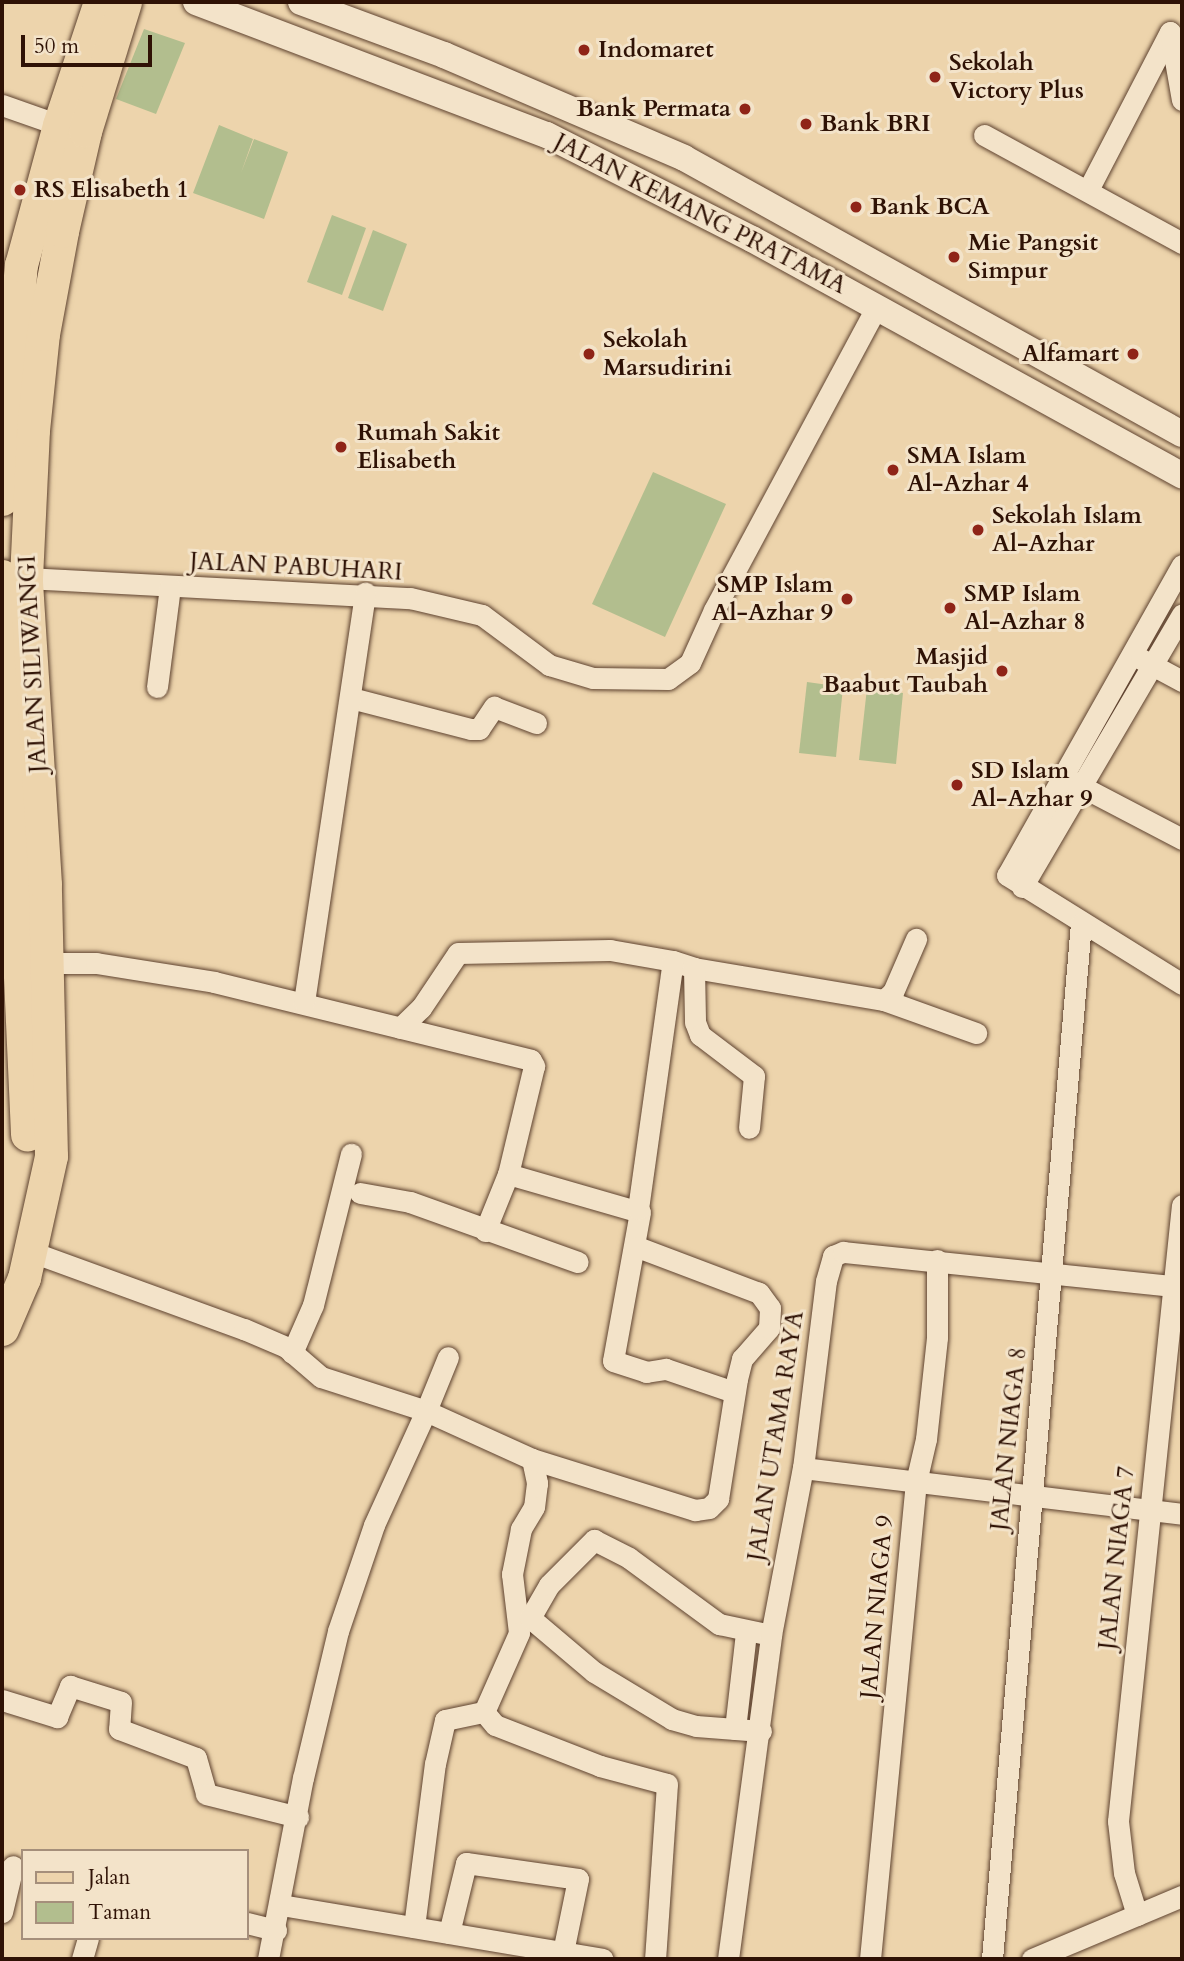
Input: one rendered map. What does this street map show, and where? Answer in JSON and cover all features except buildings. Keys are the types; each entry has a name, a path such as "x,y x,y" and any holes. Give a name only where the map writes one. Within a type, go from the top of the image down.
{"main road":[{"name":"JALAN SILIWANGI","path":"2,1272 18,1231 28,1157 10,878 12,596 21,265 59,125 100,2"},
{"name":"JALAN SILIWANGI","path":"2,499 19,330 125,2"},
{"name":"JALAN SILIWANGI","path":"2,1329 32,1252 51,1156 47,964 12,596"}],"street":[{"name":"JALAN KEMANG PRATAMA","path":"196,2 547,135 752,239 1182,475"},
{"path":"297,40 306,4"},
{"name":"JALAN KEMANG PRATAMA","path":"306,4 444,55 684,158 1182,434"},
{"path":"1176,27 1182,100"},
{"path":"1088,190 1176,27"},
{"path":"430,91 444,55"},
{"path":"2,105 59,125"},
{"path":"984,135 1182,243"},
{"path":"667,194 684,158"},
{"path":"752,239 771,205"},
{"name":"JALAN PABUHARI","path":"12,596 170,587 366,593 482,615 549,665 593,678 641,681 668,679 682,672 877,306"},
{"path":"1182,565 1007,875 1081,924 1182,984"},
{"path":"157,688 170,587"},
{"path":"304,1002 366,593"},
{"path":"1022,887 1182,614"},
{"path":"1132,654 1182,681"},
{"path":"351,698 471,729 479,729 494,707 536,723"},
{"path":"1063,775 1082,788 1182,839"},
{"name":"JALAN NIAGA 8","path":"992,1959 1029,1496 1052,1272 1081,924"},
{"path":"884,1000 893,992 916,939"},
{"path":"400,1028 421,1008 458,953 610,950 673,961 694,968 884,1000 976,1033"},
{"path":"673,961 638,1209 637,1247 613,1361 651,1373 666,1369 734,1392"},
{"path":"47,964 145,969 304,1002 531,1060 534,1066 508,1174 485,1231"},
{"path":"694,968 697,1030 754,1076 749,1128"},
{"path":"292,1353 313,1306 351,1154"},
{"path":"508,1174 638,1209"},
{"path":"360,1193 410,1202 578,1262"},
{"name":"JALAN NIAGA 7","path":"1138,1914 1124,1874 1118,1821 1147,1510 1177,1286 1182,1205"},
{"path":"32,1252 244,1329 292,1353 321,1377 426,1411 533,1459 695,1510 709,1508 718,1499 734,1392 743,1359 769,1328 771,1308 764,1296 637,1247"},
{"name":"JALAN UTAMA RAYA","path":"728,1959 761,1731 771,1634 803,1468 829,1267 834,1256 843,1252 937,1260"},
{"path":"937,1260 1177,1286"},
{"name":"JALAN NIAGA 9","path":"870,1959 916,1482 926,1438 937,1337 937,1260"},
{"path":"268,1959 346,1603 374,1525 448,1357"},
{"path":"484,1712 519,1633 512,1574 521,1529 534,1507 537,1483 533,1459"},
{"path":"803,1468 1182,1514"},
{"path":"761,1731 696,1726 659,1712 594,1672 530,1618 549,1585 594,1540 629,1558 705,1615 746,1633 771,1634"},
{"path":"735,1729 746,1633"},
{"path":"2,1700 57,1717 70,1686 121,1702 119,1729 196,1758 206,1794 298,1817"},
{"path":"414,1927 435,1764 446,1720 484,1712"},
{"path":"484,1712 495,1724 600,1766 667,1784 655,1959"},
{"path":"449,1934 466,1863 578,1879 563,1952"},
{"path":"2,1912 12,1866"},
{"path":"1032,1959 1182,1896"},
{"path":"281,1905 602,1959"},
{"path":"248,1923 276,1930"},
{"path":"82,1959 87,1940"}],"green space":[{"path":"144,29 185,43 156,114 116,99"},
{"path":"219,125 253,139 241,173 254,139 288,152 264,219 193,193"},
{"path":"332,215 366,228 342,295 307,282"},
{"path":"373,230 407,244 383,311 348,298"},
{"path":"653,472 726,504 665,637 592,604"},
{"path":"807,682 843,687 836,757 799,753"},
{"path":"867,688 903,693 896,764 859,760"}],"place":[{"name":"Indomaret","path":"584,50"},
{"name":"Sekolah Victory Plus","path":"935,77"},
{"name":"Bank Permata","path":"745,109"},
{"name":"Bank BRI","path":"806,124"},
{"name":"RS Elisabeth 1","path":"20,190"},
{"name":"Bank BCA","path":"856,207"},
{"name":"Mie Pangsit Simpur","path":"954,257"},
{"name":"Sekolah Marsudirini","path":"589,354"},
{"name":"Alfamart","path":"1133,354"},
{"name":"Rumah Sakit Elisabeth","path":"341,447"},
{"name":"SMA Islam Al-Azhar 4","path":"893,470"},
{"name":"Sekolah Islam Al-Azhar","path":"978,530"},
{"name":"SMP Islam Al-Azhar 9","path":"847,599"},
{"name":"SMP Islam Al-Azhar 8","path":"950,608"},
{"name":"Masjid Baabut Taubah","path":"1002,671"},
{"name":"SD Islam Al-Azhar 9","path":"957,785"}]}
